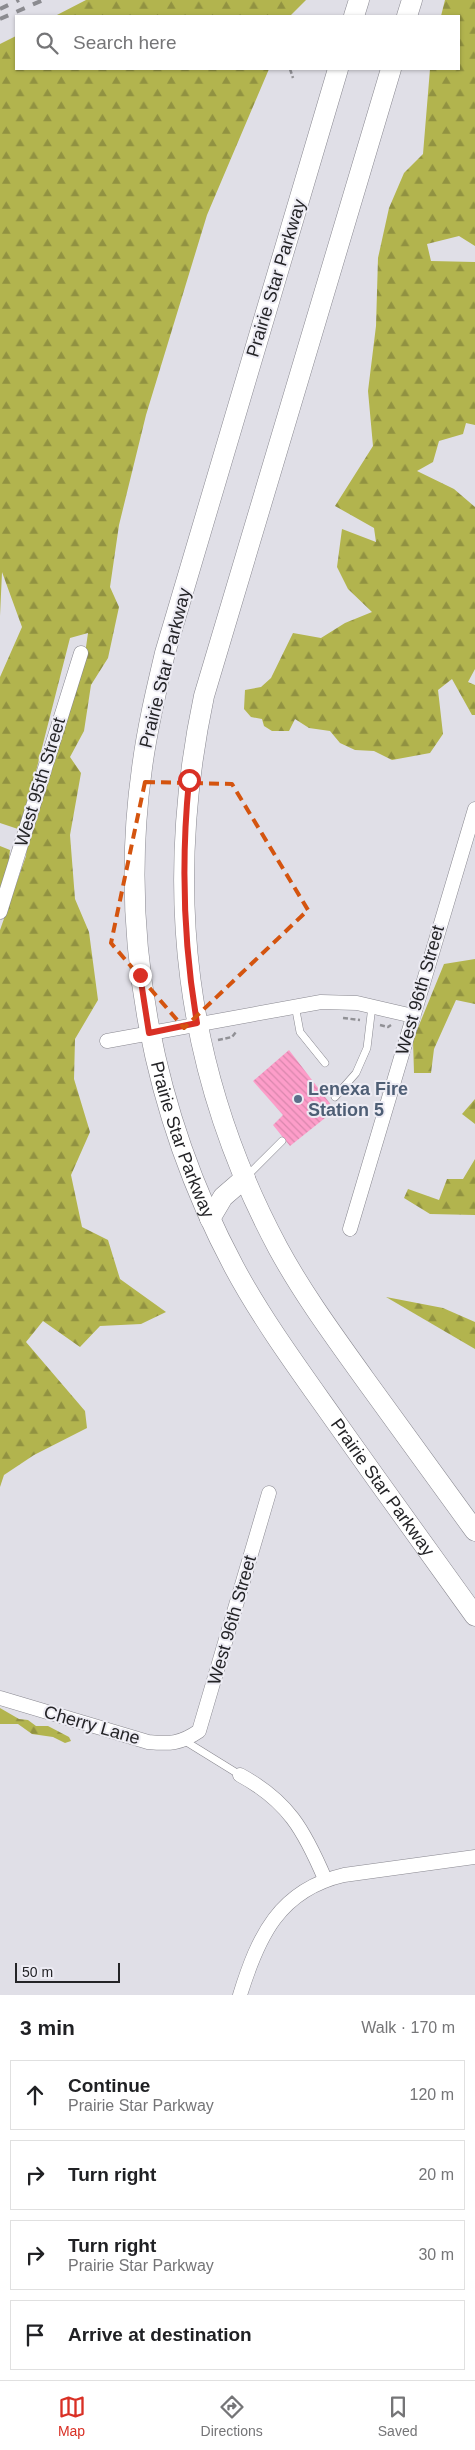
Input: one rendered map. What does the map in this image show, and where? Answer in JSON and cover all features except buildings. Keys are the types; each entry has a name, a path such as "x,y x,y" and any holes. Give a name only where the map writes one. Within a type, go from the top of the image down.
{"main road":[{"path":"354,15 359,0"},
{"path":"407,15 412,0"},
{"name":"Prairie Star Parkway","path":"338,70 168,644 148,727 137,818 135,874 140,975 149,1033 172,1120 210,1219 234,1267 264,1319 475,1616"},
{"path":"391,70 217,648 196,735 187,798 183,880 188,974 208,1074 245,1178 279,1250 307,1297 475,1531"},
{"path":"210,1219 223,1197 245,1178"}],"street":[{"name":"West 95th Street","path":"0,912 81,653"},
{"name":"West 96th Street","path":"350,1229 475,809"},
{"path":"108,1042 295,1005 338,1001 372,1006 413,1016"},
{"name":"West 96th Street","path":"186,1741 199,1731 269,1493"},
{"name":"Cherry Lane","path":"0,1698 148,1742 166,1744 186,1741"},
{"path":"240,1775 260,1786 290,1812 302,1831 325,1879"},
{"path":"240,1995 252,1955 265,1931 280,1910 302,1893 325,1879 401,1865 475,1857"}],"lane":[{"path":"295,1005 300,1032 325,1063"},
{"path":"335,1097 356,1073 367,1048 372,1006"},
{"path":"245,1178 282,1141"},
{"path":"186,1741 240,1775"}],"path":[{"path":"290,70 293,78"}],"highlighted area":[{"path":"145,782 232,784 308,910 184,1028 111,943"}],"green space":[{"path":"86,0 306,0 291,15 57,15"},
{"path":"445,0 475,0 475,246 459,236 427,244 431,261 475,262 475,425 466,423 463,434 439,441 433,462 417,471 454,489 475,507 475,669 468,682 475,685 475,715 472,715 452,679 438,690 443,734 430,753 392,760 374,751 355,750 340,743 330,731 309,728 295,719 289,731 272,731 264,726 262,719 251,717 244,709 245,690 261,687 271,678 293,633 321,638 345,623 372,612 348,589 337,567 342,529 376,542 374,528 335,506 373,446 368,391 376,326 378,258 389,208 404,173 423,154 430,70 460,70 460,15 441,15"},
{"path":"15,36 15,70 269,70 207,215 146,415 119,525 110,587 119,607 108,658 91,685 84,731 70,757 81,773 70,835 75,899 89,932 98,1000 75,1039 74,1079 90,1132 71,1175 82,1227 108,1240 120,1279 166,1312 141,1324 100,1326 80,1347 43,1321 26,1342 85,1411 87,1428 34,1455 4,1475 0,1487 0,930 26,856 28,831 85,654 88,633 70,638 21,830 0,823 0,677 22,627 2,572 0,616 0,44"},
{"path":"0,846 10,850 8,868 0,891"},
{"path":"475,959 475,1004 456,1000 434,1049 431,1073 414,1073 413,1040 444,964"},
{"path":"475,1099 475,1124 462,1114"},
{"path":"475,1159 475,1215 430,1214 404,1198 408,1189 439,1200 447,1179 463,1179"},
{"path":"386,1297 443,1308 475,1322 475,1349"},
{"path":"0,1708 19,1719 28,1720 36,1726 48,1726 69,1737 71,1741 65,1743 53,1737 32,1734 18,1724 0,1724"}],"railway":[{"path":"0,9 19,0"},
{"path":"0,19 43,0"}],"place":[{"name":"Lenexa Fire Station 5","path":"298,1099"}],"route":[{"path":"140,975 149,1033 197,1023 188,974 184,923 184,827 189,780"}]}
